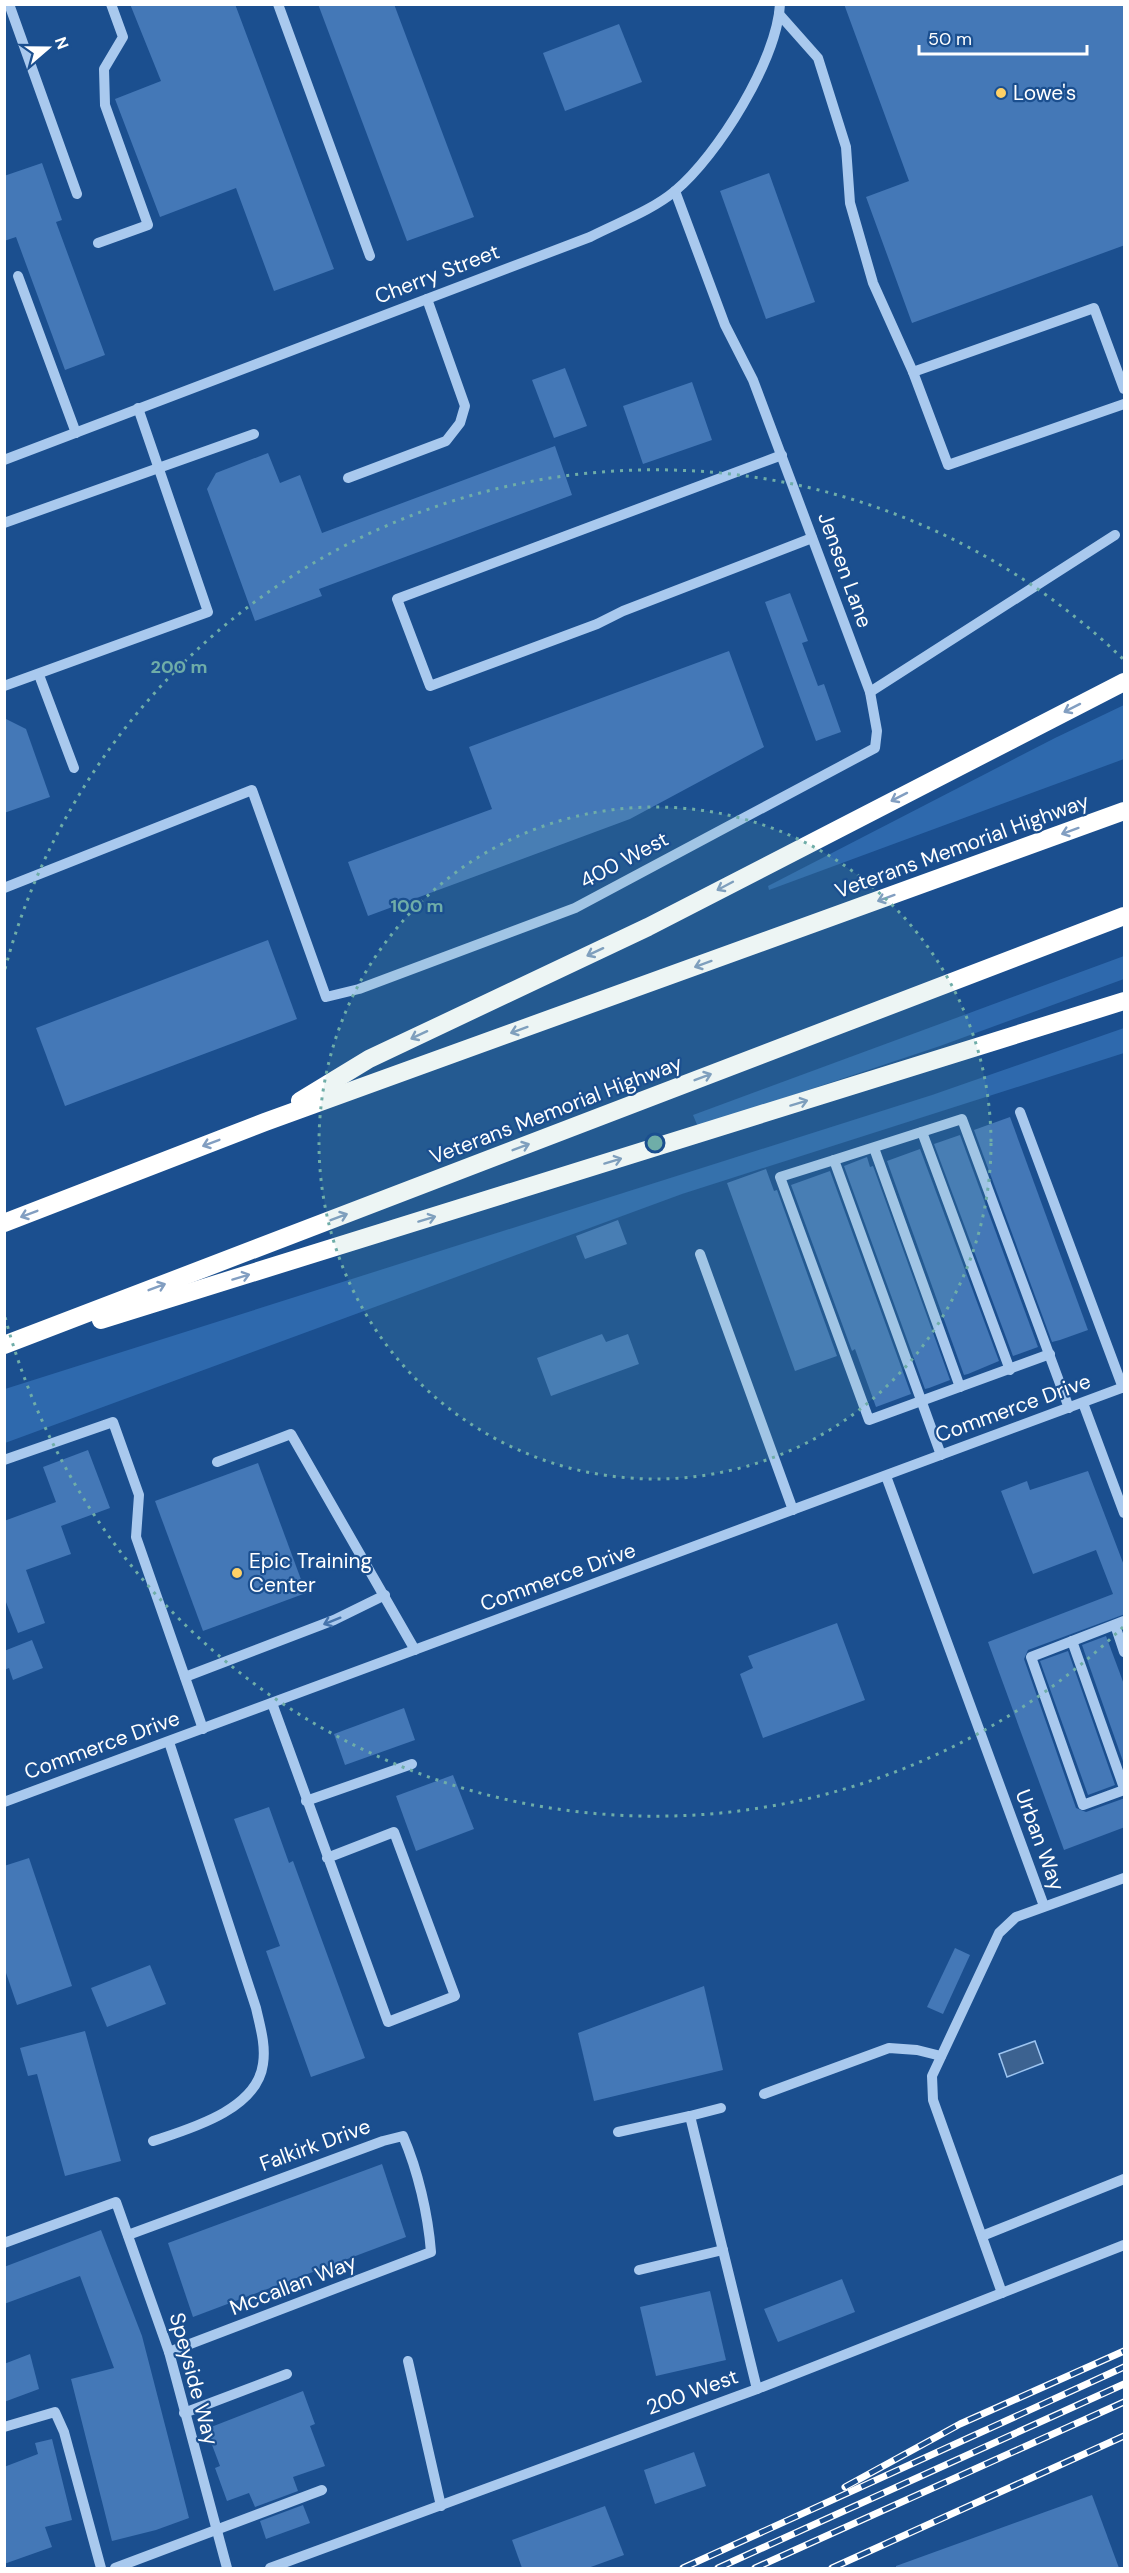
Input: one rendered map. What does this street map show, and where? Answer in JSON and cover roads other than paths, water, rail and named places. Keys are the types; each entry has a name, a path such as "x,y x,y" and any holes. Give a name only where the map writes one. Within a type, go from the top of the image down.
{"highway":[{"path":"265,1122 369,1059 648,927 1125,682"},
{"name":"Veterans Memorial Highway","path":"4,1223 265,1122 1125,811"},
{"name":"Veterans Memorial Highway","path":"4,1345 1125,916"},
{"path":"4,1350 1125,1001"}],"street":[{"path":"9,4 77,194"},
{"path":"98,243 148,225 105,105 104,69 123,37 111,4"},
{"path":"279,4 370,256"},
{"path":"780,9 818,58 846,147 850,203 873,283 913,372 948,465 1125,404"},
{"name":"Cherry Street","path":"4,460 590,237 675,191 705,159 741,109 766,56 780,9"},
{"name":"Jensen Lane","path":"675,191 725,325 753,380 870,692"},
{"path":"18,276 76,432"},
{"path":"348,478 446,441 460,423 465,406 427,298"},
{"path":"913,372 1094,308 1125,389"},
{"path":"4,686 208,612 138,408"},
{"path":"4,523 254,434"},
{"path":"782,455 397,599 430,686 597,624 623,611 812,538"},
{"path":"870,692 1115,535"},
{"path":"39,675 74,768"},
{"name":"400 West","path":"4,888 252,790 326,997 359,989 575,908 826,776 875,748 877,730 870,692"},
{"path":"1020,1112 1124,1388"},
{"path":"1050,1354 869,1420 780,1177 962,1119 1050,1354 1069,1408"},
{"path":"922,1132 1010,1370"},
{"path":"874,1148 960,1387"},
{"path":"834,1160 941,1455"},
{"path":"700,1254 793,1510"},
{"name":"Commerce Drive","path":"4,1802 1124,1388"},
{"path":"1083,1403 1125,1513"},
{"path":"4,1460 113,1422 139,1495 135,1537 203,1729"},
{"path":"217,1462 291,1434 415,1650"},
{"name":"Urban Way","path":"886,1476 1044,1906 1016,1917 999,1933 932,2076 933,2100 1002,2293"},
{"path":"185,1677 334,1620 385,1595"},
{"path":"1072,1641 1125,1789 1083,1805 1030,1657 1072,1641 1120,1623 1125,1652"},
{"path":"272,1703 306,1801 327,1858 388,2022 455,1996 394,1832 327,1858"},
{"path":"153,2141 219,2117 259,2079 263,2064 263,2039 256,2008 169,1742"},
{"path":"306,1801 412,1764"},
{"path":"1044,1906 1125,1878"},
{"path":"764,2094 889,2048 918,2050 941,2056"},
{"path":"618,2132 721,2108"},
{"path":"690,2116 757,2389"},
{"name":"Falkirk Drive","path":"128,2235 383,2141 403,2136 411,2155 431,2252"},
{"path":"982,2236 1125,2179"},
{"name":"Speyside Way","path":"4,2243 116,2202 169,2352 227,2568"},
{"name":"200 West","path":"270,2568 757,2389 1125,2245"},
{"path":"639,2270 723,2250"},
{"name":"Mccallan Way","path":"169,2352 431,2252"},
{"path":"408,2361 441,2506"},
{"path":"184,2413 287,2374"},
{"path":"4,2427 55,2412 64,2432 101,2568"},
{"path":"115,2568 322,2490"}],"railway":[{"path":"845,2487 960,2424 1124,2351"},
{"path":"683,2568 1124,2367"},
{"path":"718,2568 1124,2384"},
{"path":"755,2568 1124,2402"},
{"path":"832,2568 1124,2436"}],"place":[{"name":"Lowe's","path":"1001,93"},
{"name":"Epic Training Center","path":"237,1573"}]}
